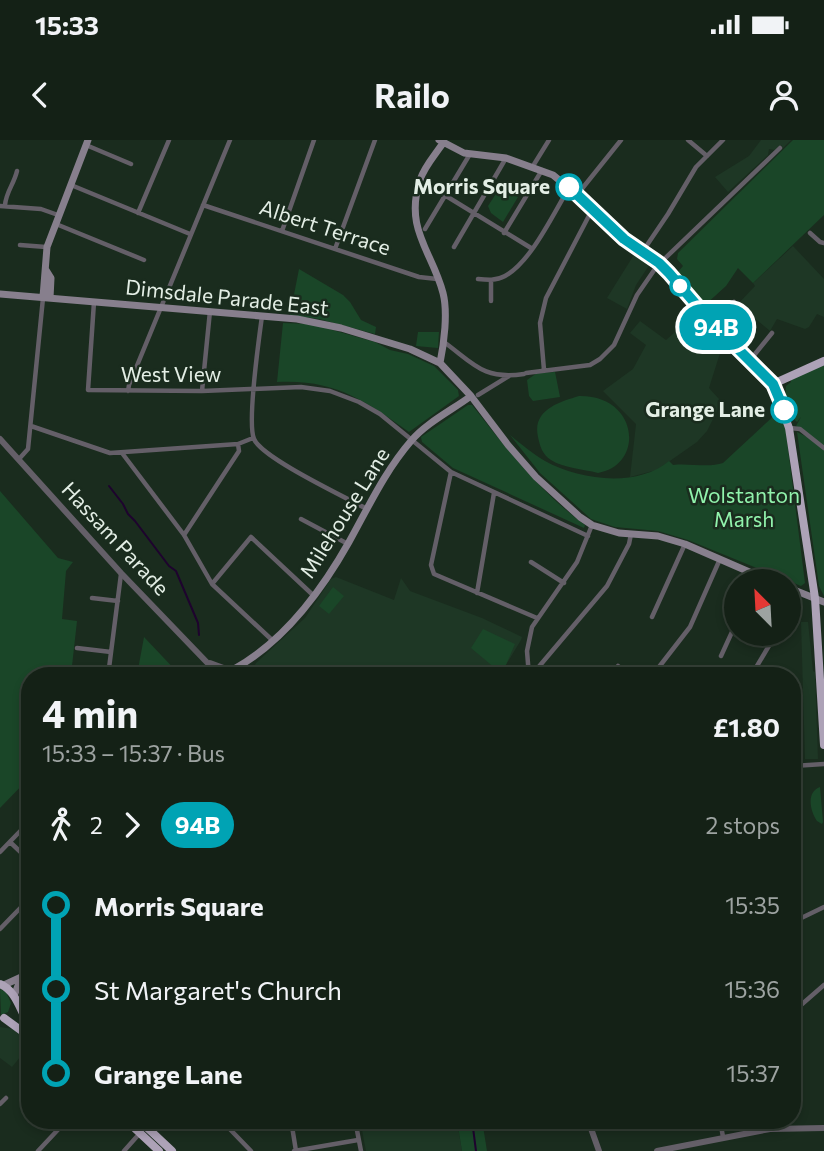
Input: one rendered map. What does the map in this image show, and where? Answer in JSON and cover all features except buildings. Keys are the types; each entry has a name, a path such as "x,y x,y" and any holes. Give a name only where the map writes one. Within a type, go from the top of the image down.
{"highway":[{"path":"824,360 773,384 789,428 815,598 822,656 824,744"},
{"path":"2,984 21,1009"},
{"path":"15,998 14,1010 2,1018 21,1031"},
{"path":"136,1129 159,1151"},
{"path":"149,1129 172,1151"}],"main road":[{"path":"46,298 47,247 86,142"},
{"path":"440,363 444,342 443,294 418,233 415,217 419,180 445,142 470,155 506,158 542,169 569,187 624,239 659,263 712,323 751,359 773,384"},
{"name":"Dimsdale Parade East","path":"0,294 297,319 341,328 410,349 440,363 474,396 508,445 536,477 592,525"},
{"name":"Milehouse Lane","path":"234,667 272,640 314,596 348,544 386,475 411,440 474,396"},
{"path":"592,525 607,531 657,536 685,544 739,569"},
{"path":"802,593 824,602"},
{"name":"Milehouse Lane","path":"247,667 254,655"},
{"path":"2,984 21,978"},
{"path":"15,998 21,978"}],"street":[{"path":"138,212 169,140"},
{"path":"128,391 230,140"},
{"path":"282,231 314,140"},
{"path":"335,249 375,140"},
{"path":"533,166 549,140"},
{"path":"578,195 621,140"},
{"path":"688,140 707,156"},
{"path":"642,251 668,214 685,181 723,140"},
{"path":"86,142 131,163"},
{"path":"444,342 484,372 509,376 590,365 614,345 637,295 659,263 780,148"},
{"path":"768,150 772,155"},
{"path":"425,229 470,155"},
{"path":"454,247 506,158"},
{"path":"504,233 542,169"},
{"path":"17,171 2,206 41,209 58,220 144,260"},
{"path":"419,180 531,248"},
{"path":"71,185 190,234"},
{"path":"478,279 491,281 506,276 523,262 569,187"},
{"name":"Albert Terrace","path":"203,205 419,277 436,279"},
{"path":"544,370 540,323 546,298 593,208"},
{"path":"810,233 824,243"},
{"path":"20,245 47,247"},
{"path":"491,281 491,301"},
{"path":"19,459 29,449 46,298"},
{"name":"West View","path":"94,302 88,390 202,391 301,387 330,391 359,402 380,414 452,472 588,536"},
{"path":"712,323 734,302"},
{"path":"202,391 210,311"},
{"path":"262,316 254,390 253,438 261,449 367,509"},
{"path":"751,359 772,333"},
{"path":"474,396 509,376"},
{"path":"31,426 110,453 238,444 253,438"},
{"path":"789,428 800,429 824,448"},
{"name":"Hassam Parade","path":"0,439 121,573 206,660 218,667"},
{"path":"184,535 239,451 238,444"},
{"path":"122,453 184,535 212,584 272,640"},
{"path":"452,472 430,565 434,574 537,618"},
{"path":"477,593 494,493"},
{"path":"301,519 348,544"},
{"path":"530,667 529,636 537,618 577,562 592,525"},
{"path":"538,667 607,586 629,544 631,534"},
{"path":"212,584 251,537 314,596"},
{"path":"652,617 685,544"},
{"path":"660,667 690,627 720,559"},
{"path":"531,562 564,583"},
{"path":"108,667 121,573"},
{"path":"92,598 118,601"},
{"path":"721,656 726,646"},
{"path":"757,667 769,646"},
{"path":"77,648 111,652"},
{"path":"801,765 824,764"},
{"path":"0,852 21,830"},
{"path":"10,842 21,852"},
{"path":"1,925 21,906"},
{"path":"801,918 824,907"},
{"path":"801,1005 824,985"},
{"path":"0,1104 6,1098"},
{"path":"801,1128 824,1128"},
{"path":"38,1151 59,1129"},
{"path":"230,1129 251,1151"},
{"path":"292,1129 295,1151 358,1140"},
{"path":"356,1129 361,1151"},
{"path":"591,1129 599,1151"},
{"path":"722,1129 723,1137"},
{"path":"657,1151 772,1129"},
{"path":"124,1151 140,1132"}],"shaded area":[{"path":"761,140 791,140 783,148 781,145 775,150 769,149 768,155 728,192 715,177 749,156"},
{"path":"793,246 824,279 824,317 817,314 805,329 777,319 770,331 738,304 755,286 753,283"},
{"path":"635,253 650,264 636,285 627,309 607,298"},
{"path":"698,312 721,338 721,350 709,388 719,399 718,409 707,431 697,442 657,470 630,477 636,424 603,391 633,369 646,345 630,333 640,321 666,340"},
{"path":"336,577 394,600 401,578 410,591 482,618 522,637 505,667 254,667 305,618 331,579"},
{"path":"802,622 808,622 815,672 818,759 805,759"},
{"path":"0,1027 14,1029 21,1035 21,1056 12,1067 0,1058"},
{"path":"362,1129 458,1129 462,1151 366,1151"}],"green space":[{"path":"793,140 824,140 824,215 753,283 738,268 726,286 705,305 677,273 683,266 677,259 678,253"},
{"path":"501,186 518,197 503,222 491,213 488,206"},
{"path":"299,269 343,295 361,320 376,327 375,334 319,319 290,315"},
{"path":"283,323 311,324 408,354 434,366 458,390 459,396 409,432 378,410 348,394 316,384 277,382"},
{"path":"418,332 439,332 438,348 416,346"},
{"path":"824,365 824,446 796,426 801,417 797,422 792,415 786,386 791,379"},
{"path":"555,372 560,397 533,401 529,396 527,380 537,373"},
{"path":"579,396 599,399 614,406 624,418 629,431 628,445 623,457 613,467 598,473 556,463 545,455 539,440 537,428 543,414 556,404"},
{"path":"468,405 472,405 525,469 554,499 585,525 584,528 453,468 422,442 421,437"},
{"name":"Wolstanton Marsh","path":"779,411 785,425 805,583 802,585 802,569 759,569 688,540 658,531 615,527 591,519 540,473 510,435 545,461 574,473 591,476 625,478 641,475 656,470 669,461 673,465 723,463"},
{"name":"Wolstanton Marsh","path":"797,432 824,450 824,596 819,586"},
{"path":"0,491 58,558 73,562 66,571 62,619 77,621 72,667 21,667 21,786 0,808"},
{"path":"333,587 344,596 329,614 319,606"},
{"path":"483,629 515,644 505,667 494,667 471,648"},
{"path":"144,637 172,667 138,667"},
{"path":"820,787 822,824 817,821 811,807 811,797"},
{"path":"0,989 6,992 11,1003 8,1012 1,1015"},
{"path":"458,1129 483,1129 487,1151 462,1151"}],"waterway":[{"path":"109,486 128,514 169,566 176,571 198,623 199,635"},
{"path":"473,1129 476,1151"}],"bus line":[{"name":"94B","path":"569,187 624,239 669,273 712,323 751,359 773,384 784,410"}],"place":[{"name":"Morris Square","path":"569,187"},
{"name":"Grange Lane","path":"784,410"}]}
